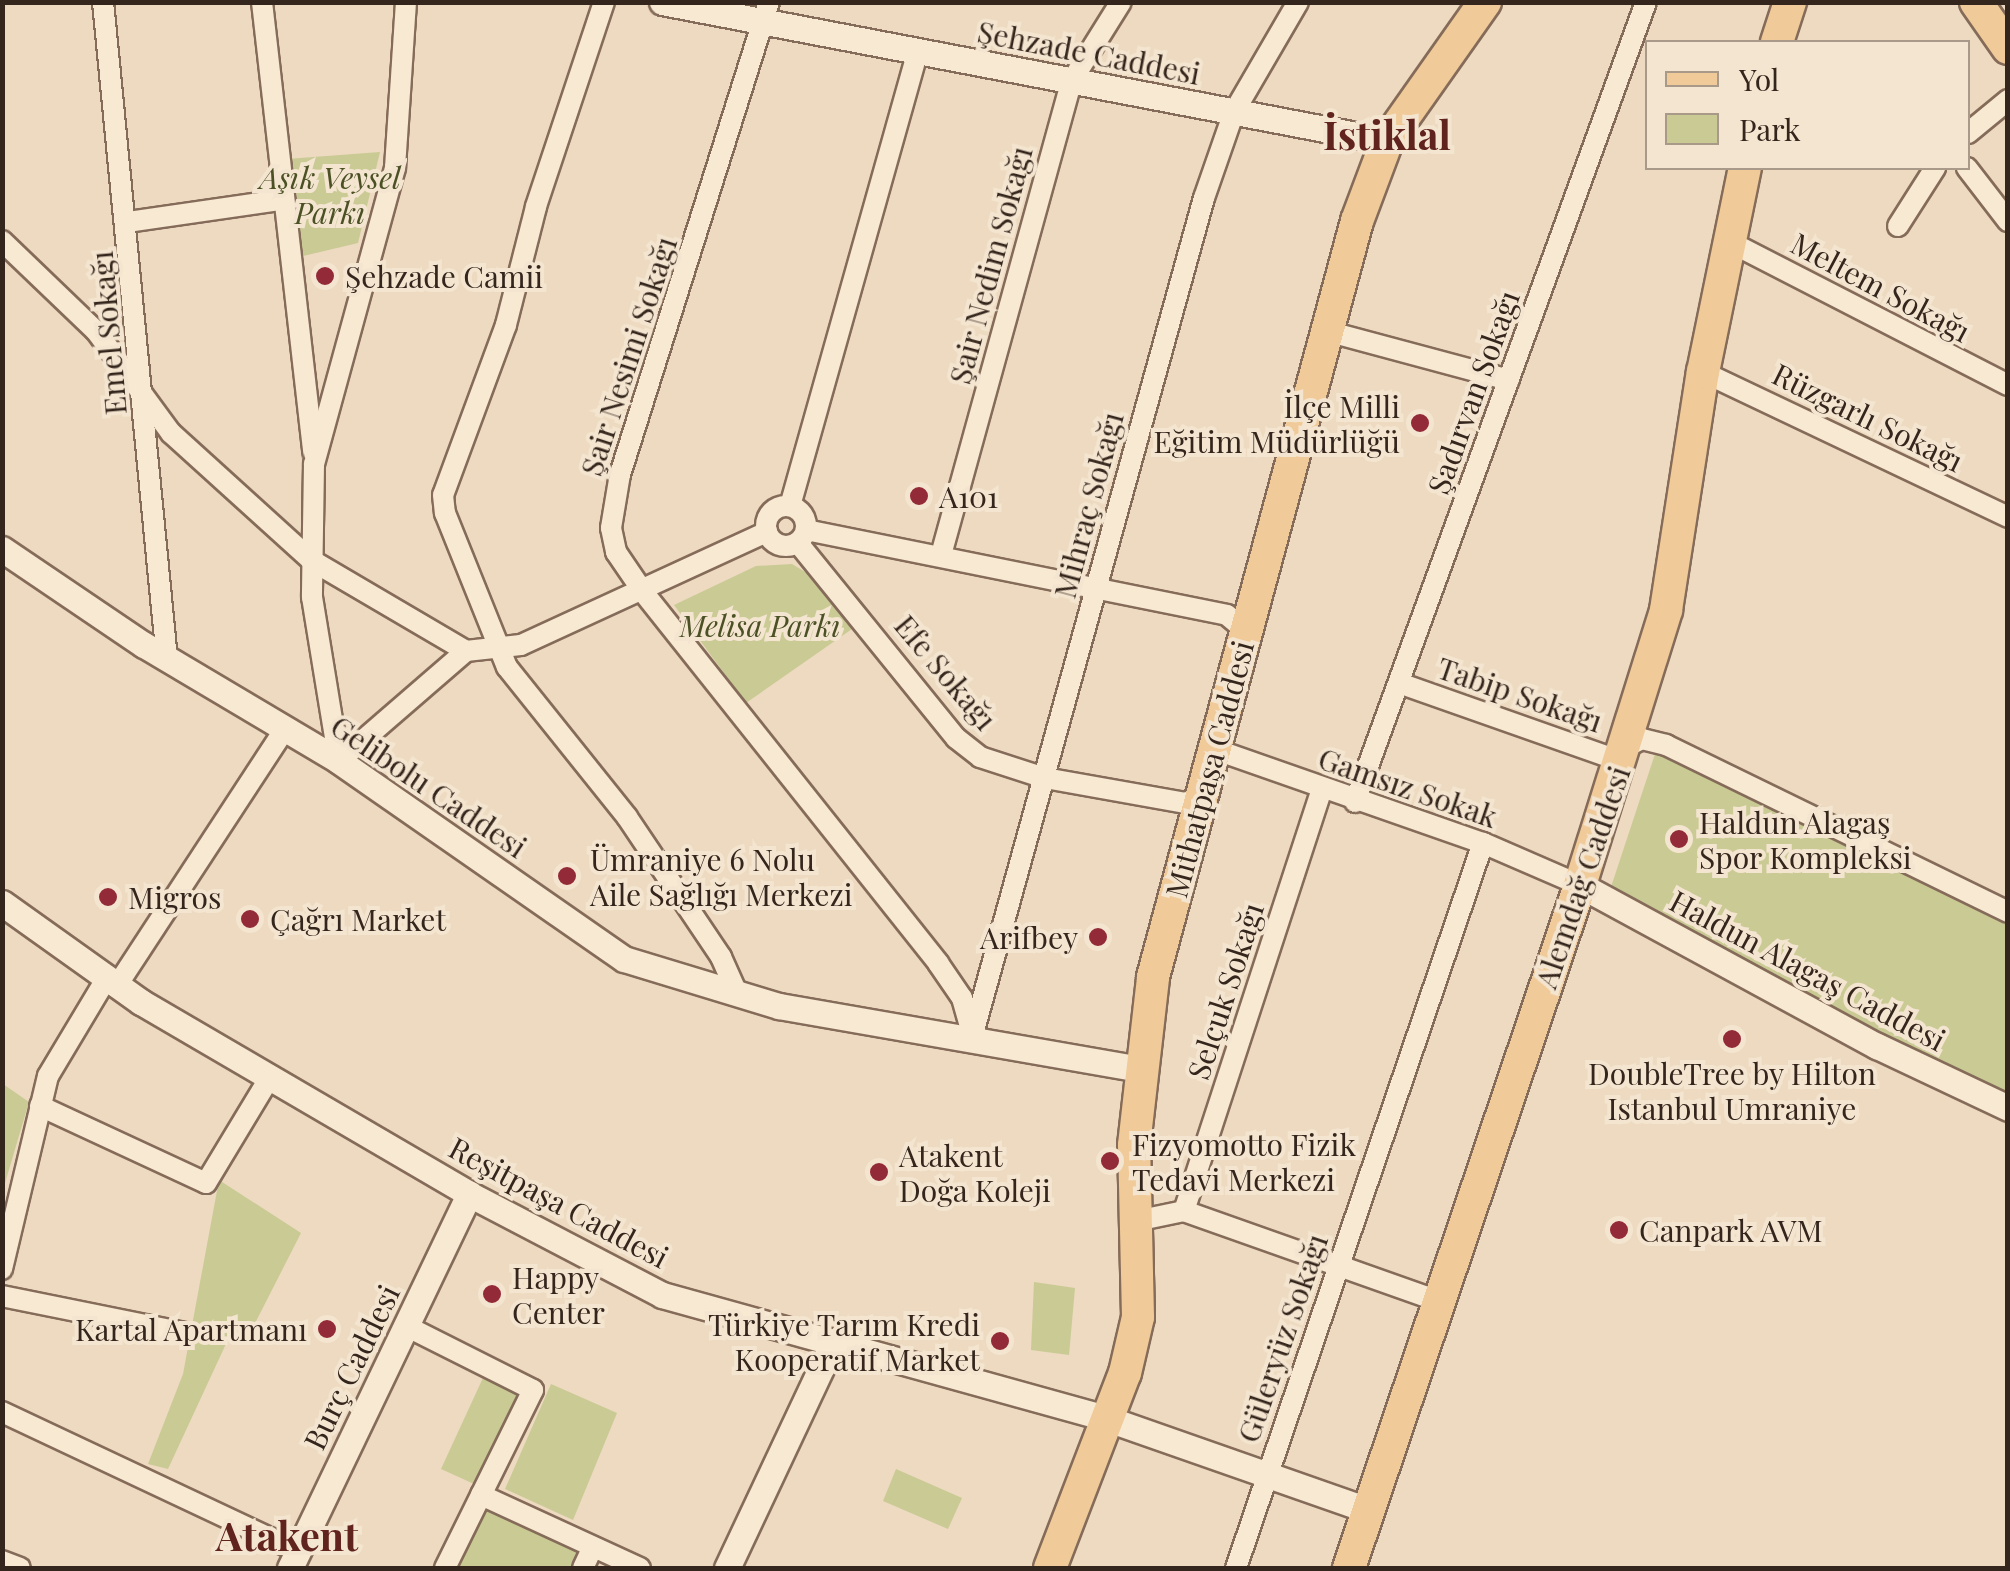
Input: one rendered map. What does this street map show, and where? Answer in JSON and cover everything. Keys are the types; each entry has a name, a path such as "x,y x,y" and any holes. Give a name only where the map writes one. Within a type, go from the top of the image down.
{"main road":[{"name":"Mithatpaşa Caddesi","path":"1050,1568 1108,1419 1138,1318 1139,1068 1153,977 1330,332 1357,220 1387,141 1485,2"},
{"path":"1778,40 1790,2"},
{"path":"1976,2 2008,48"},
{"path":"2003,2 2008,9"},
{"name":"Alemdağ Caddesi","path":"1349,1568 1624,754 1666,610 1703,372 1745,170"}],"street":[{"name":"Emel Sokağı","path":"102,2 128,222 167,659"},
{"path":"262,2 314,464 311,560 339,761"},
{"path":"314,464 395,168 406,2"},
{"path":"604,2 506,325 443,495 496,645 627,817 720,957 737,993"},
{"name":"Şehzade Caddesi","path":"662,2 766,12 917,53 1387,141"},
{"name":"Şair Nedim Sokağı","path":"941,555 1071,82 1121,2"},
{"name":"Mihraç Sokağı","path":"973,1037 983,982 1046,778 1096,587 1234,112 1298,2"},
{"name":"Şadırvan Sokağı","path":"1356,802 1646,2"},
{"name":"Şair Nesimi Sokağı","path":"766,12 612,506 616,552 642,591 938,964 962,998 973,1037"},
{"path":"767,532 770,514 790,506 917,53"},
{"path":"1970,131 2008,100"},
{"path":"1898,226 1934,170"},
{"path":"1968,170 2008,221"},
{"path":"128,222 282,200"},
{"path":"2,241 96,332 171,433 311,560 466,650"},
{"name":"Meltem Sokağı","path":"1728,241 2008,385"},
{"path":"1330,332 1509,380"},
{"name":"Rüzgarlı Sokağı","path":"1703,372 2008,517"},
{"name":"Efe Sokağı","path":"790,506 802,513 802,537 956,738 996,765 1046,778 1184,803 1201,797"},
{"path":"339,761 466,650 522,645 767,532"},
{"path":"767,532 782,546 802,537 941,555 1096,587 1227,616 1246,631"},
{"name":"Gelibolu Caddesi","path":"2,549 167,659 339,761 624,959 737,993 1139,1068"},
{"name":"Tabip Sokağı","path":"1399,683 1624,754 1650,739 1666,745 2008,912"},
{"path":"3,1258 48,1076 286,730"},
{"name":"Gamsız Sokak","path":"1214,749 1356,802 1483,843 1580,885"},
{"name":"Selçuk Sokağı","path":"1184,1211 1322,789"},
{"name":"Güleryüz Sokağı","path":"1236,1568 1483,843"},
{"name":"Haldun Alagaş Caddesi","path":"1580,885 1877,1046 2008,1108"},
{"name":"Reşitpaşa Caddesi","path":"2,903 111,983 469,1194 662,1295 1108,1419 1368,1510"},
{"path":"40,1106 206,1183 270,1076"},
{"name":"Burç Caddesi","path":"294,1560 469,1194"},
{"path":"1136,1221 1184,1211 1438,1301"},
{"path":"2,1296 185,1333"},
{"path":"408,1327 533,1390 445,1568"},
{"path":"727,1568 834,1341"},
{"path":"2,1412 294,1560"},
{"path":"481,1496 640,1568"},
{"path":"583,1568 593,1548"},
{"path":"2,1561 20,1568"}],"green space":[{"name":"Aşık Veysel Parkı","path":"380,152 358,243 299,257 287,159"},
{"name":"Melisa Parkı","path":"792,564 817,579 852,629 746,703 674,605 756,566"},
{"path":"1657,748 2007,925 2007,1094 1608,896"},
{"path":"3,1084 29,1102 5,1183 2,1182"},
{"path":"219,1180 301,1233 247,1339 231,1333 168,1469 148,1464 183,1374"},
{"path":"1034,1282 1075,1288 1069,1355 1031,1350"},
{"path":"488,1367 531,1394 485,1489 441,1469"},
{"path":"551,1384 617,1413 573,1520 505,1489"},
{"path":"896,1469 962,1498 948,1529 883,1501"},
{"path":"487,1508 582,1550 573,1568 457,1568"}],"place":[{"name":"Şehzade Camii","path":"325,276"},
{"name":"İlçe Milli Eğitim Müdürlüğü","path":"1420,423"},
{"name":"A101","path":"919,496"},
{"name":"Haldun Alagaş Spor Kompleksi","path":"1679,839"},
{"name":"Ümraniye 6 Nolu Aile Sağlığı Merkezi","path":"567,876"},
{"name":"Migros","path":"108,897"},
{"name":"Çağrı Market","path":"250,919"},
{"name":"Arifbey","path":"1098,937"},
{"name":"DoubleTree by Hilton Istanbul Umraniye","path":"1732,1039"},
{"name":"Fizyomotto Fizik Tedavi Merkezi","path":"1110,1161"},
{"name":"Atakent Doğa Koleji","path":"879,1172"},
{"name":"Canpark AVM","path":"1619,1230"},
{"name":"Happy Center","path":"492,1294"},
{"name":"Kartal Apartmanı","path":"327,1329"},
{"name":"Türkiye Tarım Kredi Kooperatif Market","path":"1000,1341"}],"district":[{"name":"İstiklal","path":"1387,134"},
{"name":"Atakent","path":"287,1535"}]}
